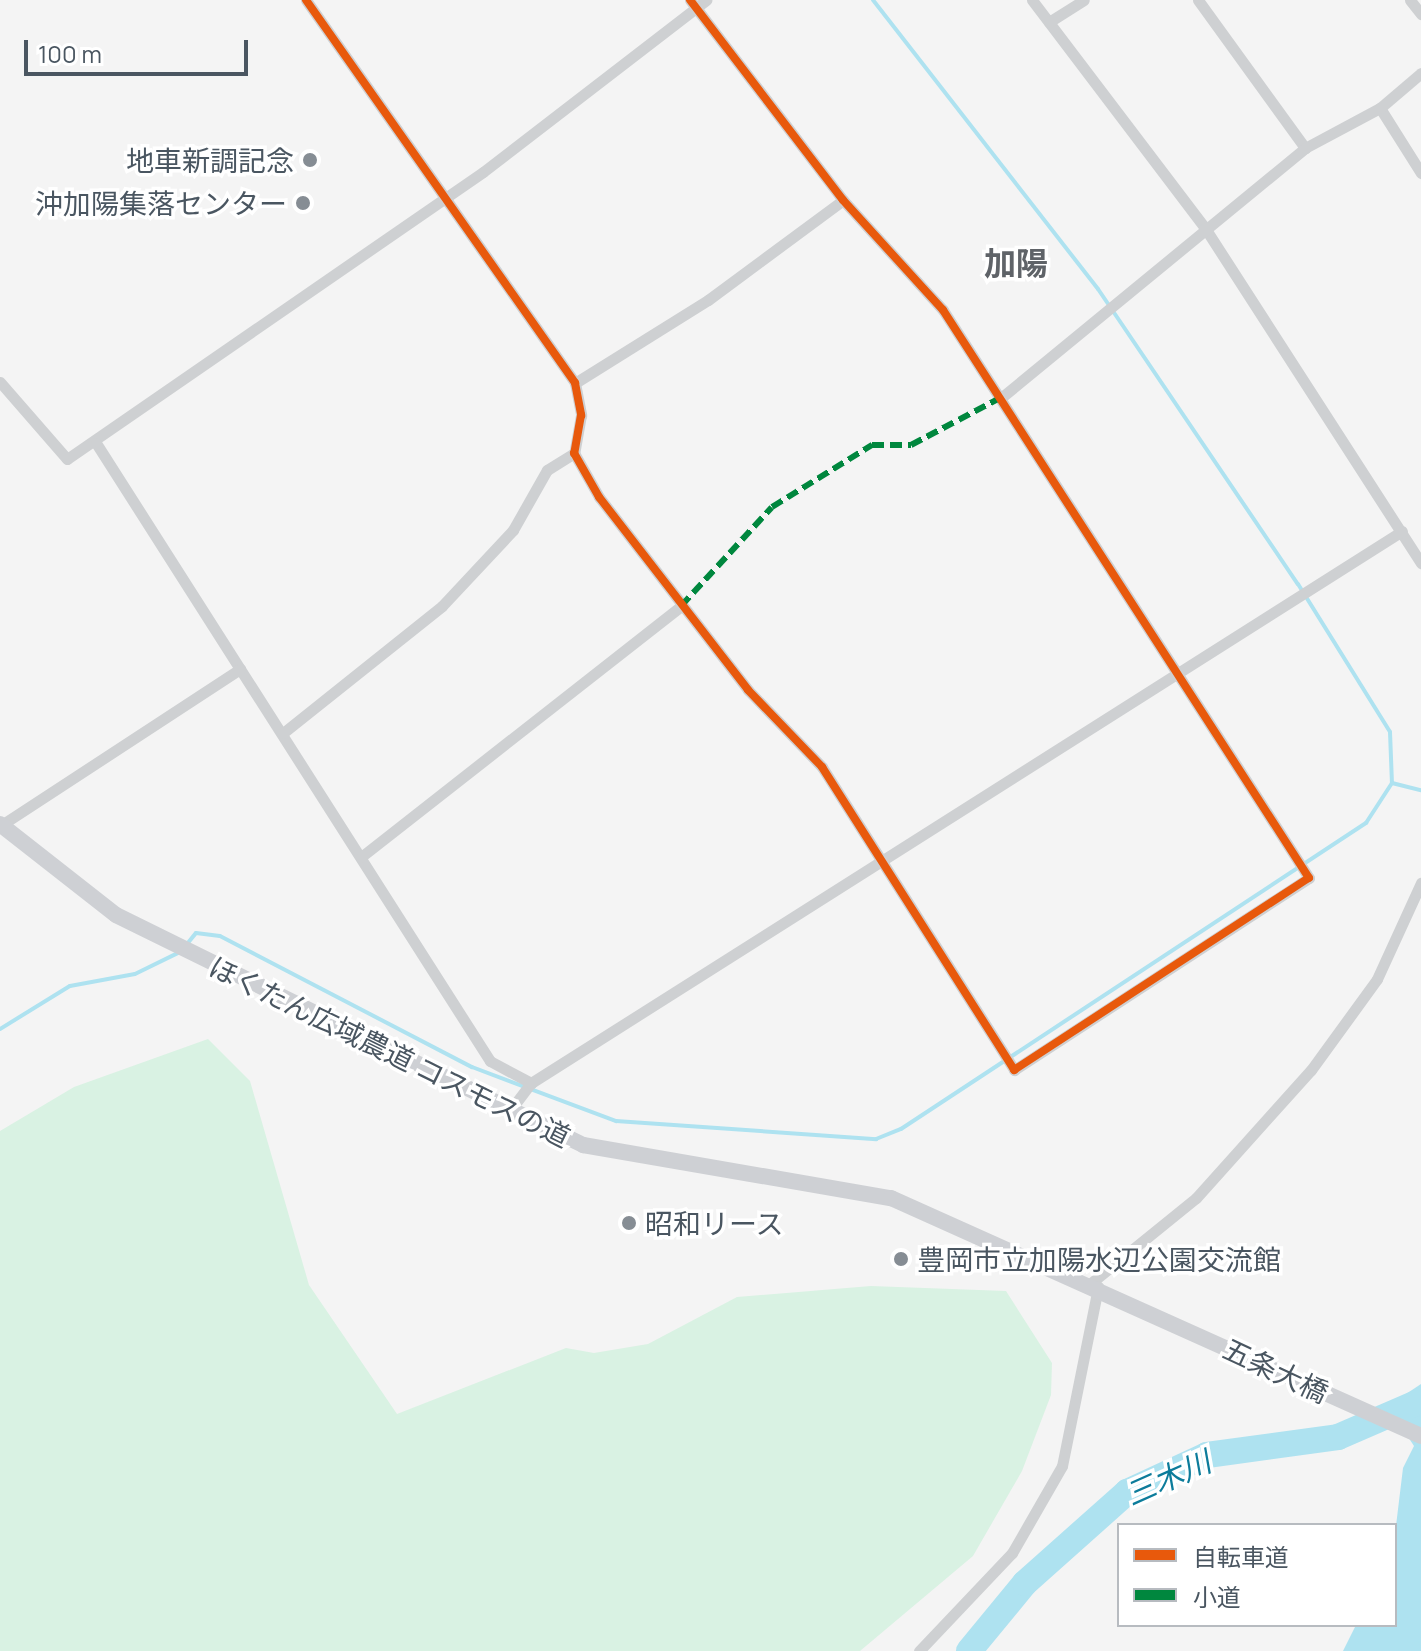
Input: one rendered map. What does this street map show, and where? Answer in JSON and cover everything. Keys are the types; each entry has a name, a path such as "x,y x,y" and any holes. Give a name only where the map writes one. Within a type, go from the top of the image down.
{"street":[{"path":"0,382 59,456 96,443 445,199 697,3 843,200 943,310 1002,397 1309,878 1014,1070 822,767 681,606 574,453 581,415 575,383 445,199 306,0"},
{"path":"1032,0 1205,228 1421,563"},
{"path":"1049,22 1084,0"},
{"path":"1198,0 1305,148"},
{"path":"1410,0 1421,14"},
{"path":"1002,397 1305,148 1380,108 1421,73"},
{"path":"1380,108 1421,173"},
{"path":"575,383 708,300 843,200"},
{"path":"96,443 490,1061 531,1083"},
{"path":"283,733 442,606 513,530 547,470 574,453"},
{"path":"509,1112 531,1083 1402,531"},
{"path":"361,857 681,606"},
{"path":"0,825 240,669"},
{"name":"ほくたん広域農道 コスモスの道","path":"0,825 116,915 509,1112 583,1145 891,1198 1130,1303"},
{"path":"919,1651 1012,1553 1062,1466 1094,1285 1196,1198 1311,1070 1377,979 1421,883"},
{"name":"五条大橋","path":"1130,1303 1421,1436"}],"green space":[{"path":"208,1039 250,1081 309,1285 397,1414 566,1348 594,1353 648,1344 737,1297 871,1286 1006,1291 1052,1363 1051,1395 1022,1471 973,1556 860,1651 0,1651 0,1131 74,1087"}],"water":[{"path":"1421,1384 1421,1651 1343,1651 1355,1627 1397,1627 1396,1523 1403,1468 1414,1446 1388,1406"}],"waterway":[{"path":"873,0 1098,289 1298,584 1390,732 1392,783"},
{"path":"187,944 196,933 220,936 472,1067 616,1121 876,1139 901,1129 1366,823 1392,783 1421,790"},
{"path":"0,1029 70,986 135,974 182,951"},
{"name":"三木川","path":"969,1651 1025,1583 1127,1492 1207,1455 1338,1437 1421,1401"}],"marked path":[{"path":"681,606 772,507 872,445 911,445 1002,397"}],"cycle path":[{"path":"306,0 575,383 581,415 574,453 599,497 748,690 822,767 1014,1070 1309,878 943,310 843,200 690,0"}],"place":[{"name":"地車新調記念","path":"310,160"},
{"name":"沖加陽集落センター","path":"303,203"},
{"name":"昭和リース","path":"629,1223"},
{"name":"豊岡市立加陽水辺公園交流館","path":"901,1259"}],"district":[{"name":"加陽","path":"1016,263"}]}
